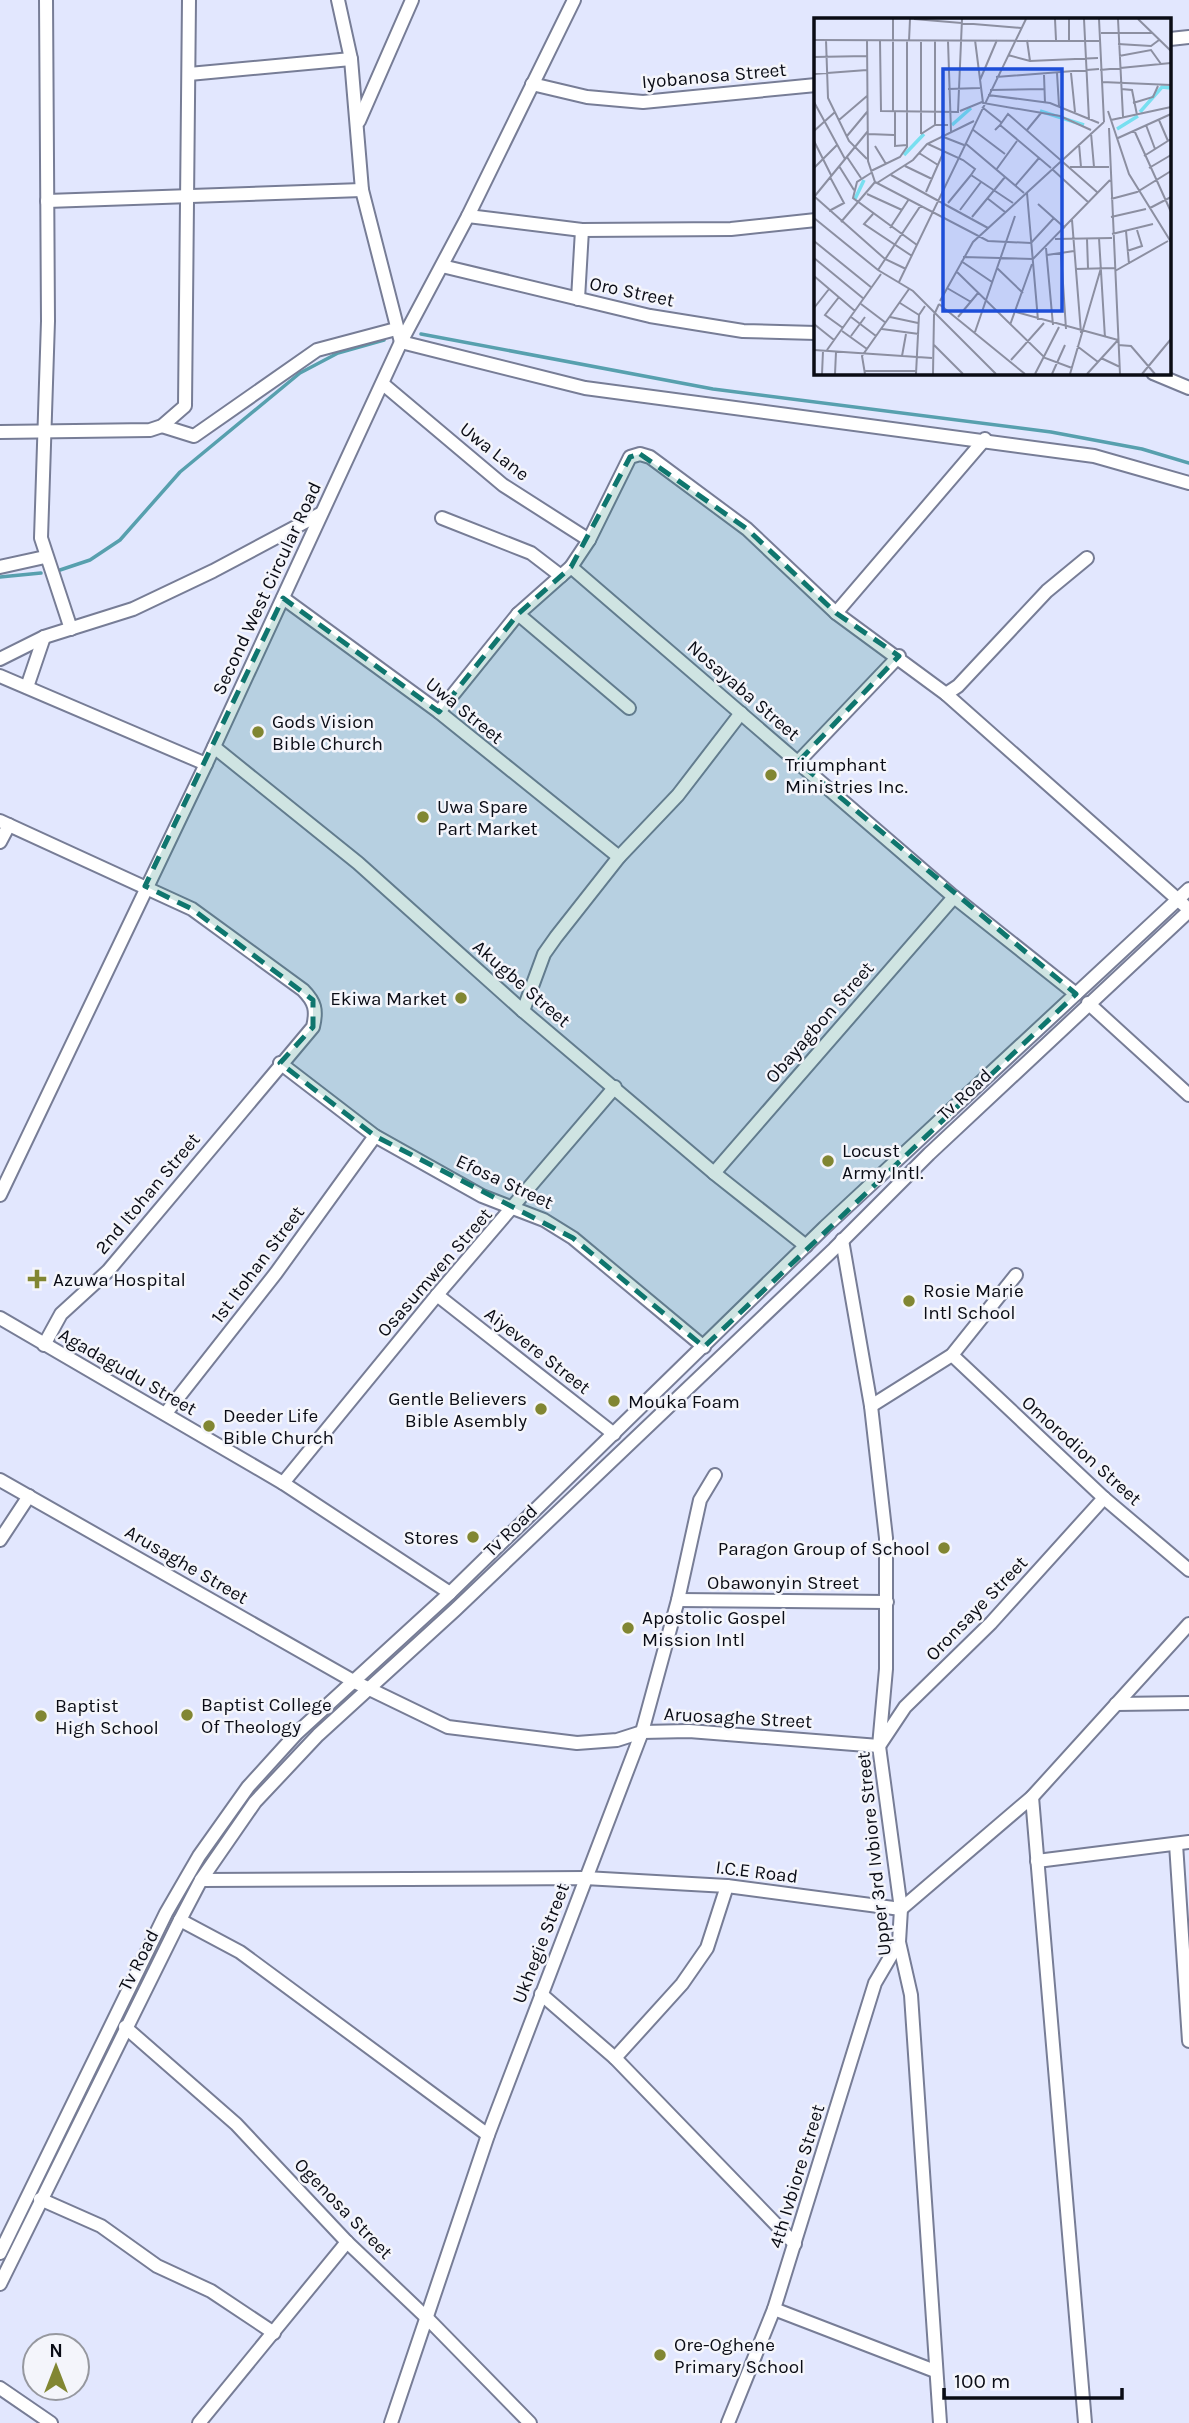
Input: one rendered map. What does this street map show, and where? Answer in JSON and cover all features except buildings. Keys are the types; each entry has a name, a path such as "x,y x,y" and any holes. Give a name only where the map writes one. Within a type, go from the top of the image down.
{"street":[{"path":"46,0 48,321 41,538 45,557 71,629"},
{"path":"0,432 44,434 150,430 162,426 185,405 189,0"},
{"path":"338,0 351,59 362,190 401,342 586,388 985,439 1094,456 1189,483"},
{"path":"358,124 412,0"},
{"name":"Second West Circular Road","path":"0,1195 145,886 214,747 401,342 468,216 574,0"},
{"path":"189,74 351,59"},
{"name":"Iyobanosa Street","path":"532,84 587,97 643,102 814,85"},
{"path":"47,201 362,190"},
{"path":"468,216 582,230 731,229 814,220"},
{"path":"578,299 582,230"},
{"name":"Oro Street","path":"442,267 650,316 743,331 814,333"},
{"path":"162,426 194,436 317,350 396,329"},
{"path":"1157,374 1189,388"},
{"name":"Uwa Lane","path":"383,384 503,485 589,540"},
{"path":"836,612 985,439"},
{"path":"439,712 518,614 571,567 589,540 630,457 640,454 650,457 747,528 836,612 899,656 946,694 1189,910"},
{"path":"0,659 44,638 133,609 214,571 320,514"},
{"path":"442,518 513,544 531,553 561,576"},
{"path":"0,566 45,557"},
{"path":"946,694 958,686 1048,591 1087,558"},
{"name":"Nosayaba Street","path":"571,567 954,897 1076,994"},
{"name":"Uwa Street","path":"283,598 439,712 619,857"},
{"path":"518,614 629,709"},
{"path":"27,687 44,638"},
{"path":"798,762 899,656"},
{"path":"0,677 206,764"},
{"path":"523,1011 544,954 619,857 678,795 741,713"},
{"name":"Akugbe Street","path":"214,747 358,863 523,1011 714,1173 806,1246"},
{"path":"0,842 5,823 145,886"},
{"name":"2nd Itohan Street","path":"44,1345 61,1314 108,1271 280,1063 313,1027 316,1012 313,1000 192,909 145,886"},
{"name":"Tv Road","path":"0,2253 149,1948 199,1856 256,1778 297,1733 450,1593 806,1246 1189,889"},
{"name":"Obayagbon Street","path":"714,1173 954,897"},
{"name":"Tv Road","path":"0,2284 125,2027 201,1880 255,1802 368,1689 455,1610 1088,1003 1189,910"},
{"path":"1088,1003 1189,1095"},
{"name":"Efosa Street","path":"280,1063 375,1136 482,1196 544,1220 573,1238 704,1347"},
{"name":"Osasumwen Street","path":"283,1483 437,1295 615,1087"},
{"name":"1st Itohan Street","path":"166,1413 276,1273 375,1136"},
{"path":"877,1179 893,1191"},
{"name":"Upper 3rd Ivbiore Street","path":"842,1240 871,1406 886,1538 887,1602 879,1746 901,1909 899,1942 911,1995 940,2423"},
{"path":"871,1406 951,1355 1016,1275"},
{"name":"Aiyevere Street","path":"437,1295 614,1434"},
{"name":"Agadagudu Street","path":"0,1318 283,1483 450,1593"},
{"name":"Omorodion Street","path":"951,1355 1104,1498 1189,1570"},
{"name":"Ukhegie Street","path":"391,2423 488,2135 642,1732 678,1600 700,1500 715,1475"},
{"name":"Arusaghe Street","path":"0,1479 355,1682"},
{"path":"0,1540 29,1496"},
{"name":"Oronsaye Street","path":"879,1746 905,1707 991,1623 1104,1498"},
{"name":"Obawonyin Street","path":"678,1600 887,1602"},
{"path":"901,1909 1032,1797 1189,1624"},
{"name":"Aruosaghe Street","path":"355,1682 448,1727 577,1743 617,1740 642,1732 689,1731 879,1746"},
{"path":"1116,1704 1189,1703"},
{"path":"1032,1797 1084,2423"},
{"path":"1037,1861 1182,1843 1189,2041"},
{"name":"I.C.E Road","path":"201,1880 586,1878 727,1886 901,1909"},
{"path":"615,2058 682,1984 707,1948 727,1886"},
{"path":"180,1920 240,1952 488,2135"},
{"name":"4th Ivbiore Street","path":"728,2423 774,2309 875,1983 899,1942"},
{"path":"541,1994 615,2058 795,2244"},
{"name":"Ogenosa Street","path":"125,2027 236,2124 347,2242 428,2319 530,2423"},
{"path":"40,2199 100,2226 157,2266 211,2291 274,2333"},
{"path":"199,2423 347,2242"},
{"path":"774,2309 935,2371"},
{"path":"0,2388 51,2423"}],"highlighted area":[{"path":"640,454 747,529 836,613 899,656 798,762 1076,994 704,1347 573,1238 375,1136 280,1063 313,1027 313,1000 192,909 145,886 283,598 439,712 518,614 571,567 630,457"}],"waterway":[{"path":"421,334 713,389 1051,432 1142,449 1189,463"},
{"path":"60,570 90,560 120,540 180,472 300,373 338,353 384,340"},
{"path":"0,577 41,573"}],"place":[{"name":"Gods Vision Bible Church","path":"258,732"},
{"name":"Triumphant Ministries Inc.","path":"771,775"},
{"name":"Uwa Spare Part Market","path":"423,817"},
{"name":"Ekiwa Market","path":"461,998"},
{"name":"Locust Army Intl.","path":"828,1161"},
{"name":"Azuwa Hospital","path":"37,1279"},
{"name":"Rosie Marie Intl School","path":"909,1301"},
{"name":"Mouka Foam","path":"614,1401"},
{"name":"Gentle Believers Bible Asembly","path":"541,1409"},
{"name":"Deeder Life Bible Church","path":"209,1426"},
{"name":"Stores","path":"473,1537"},
{"name":"Paragon Group of School","path":"944,1548"},
{"name":"Apostolic Gospel Mission Intl","path":"628,1628"},
{"name":"Baptist College Of Theology","path":"187,1715"},
{"name":"Baptist High School","path":"41,1716"},
{"name":"Ore-Oghene Primary School","path":"660,2355"}]}
